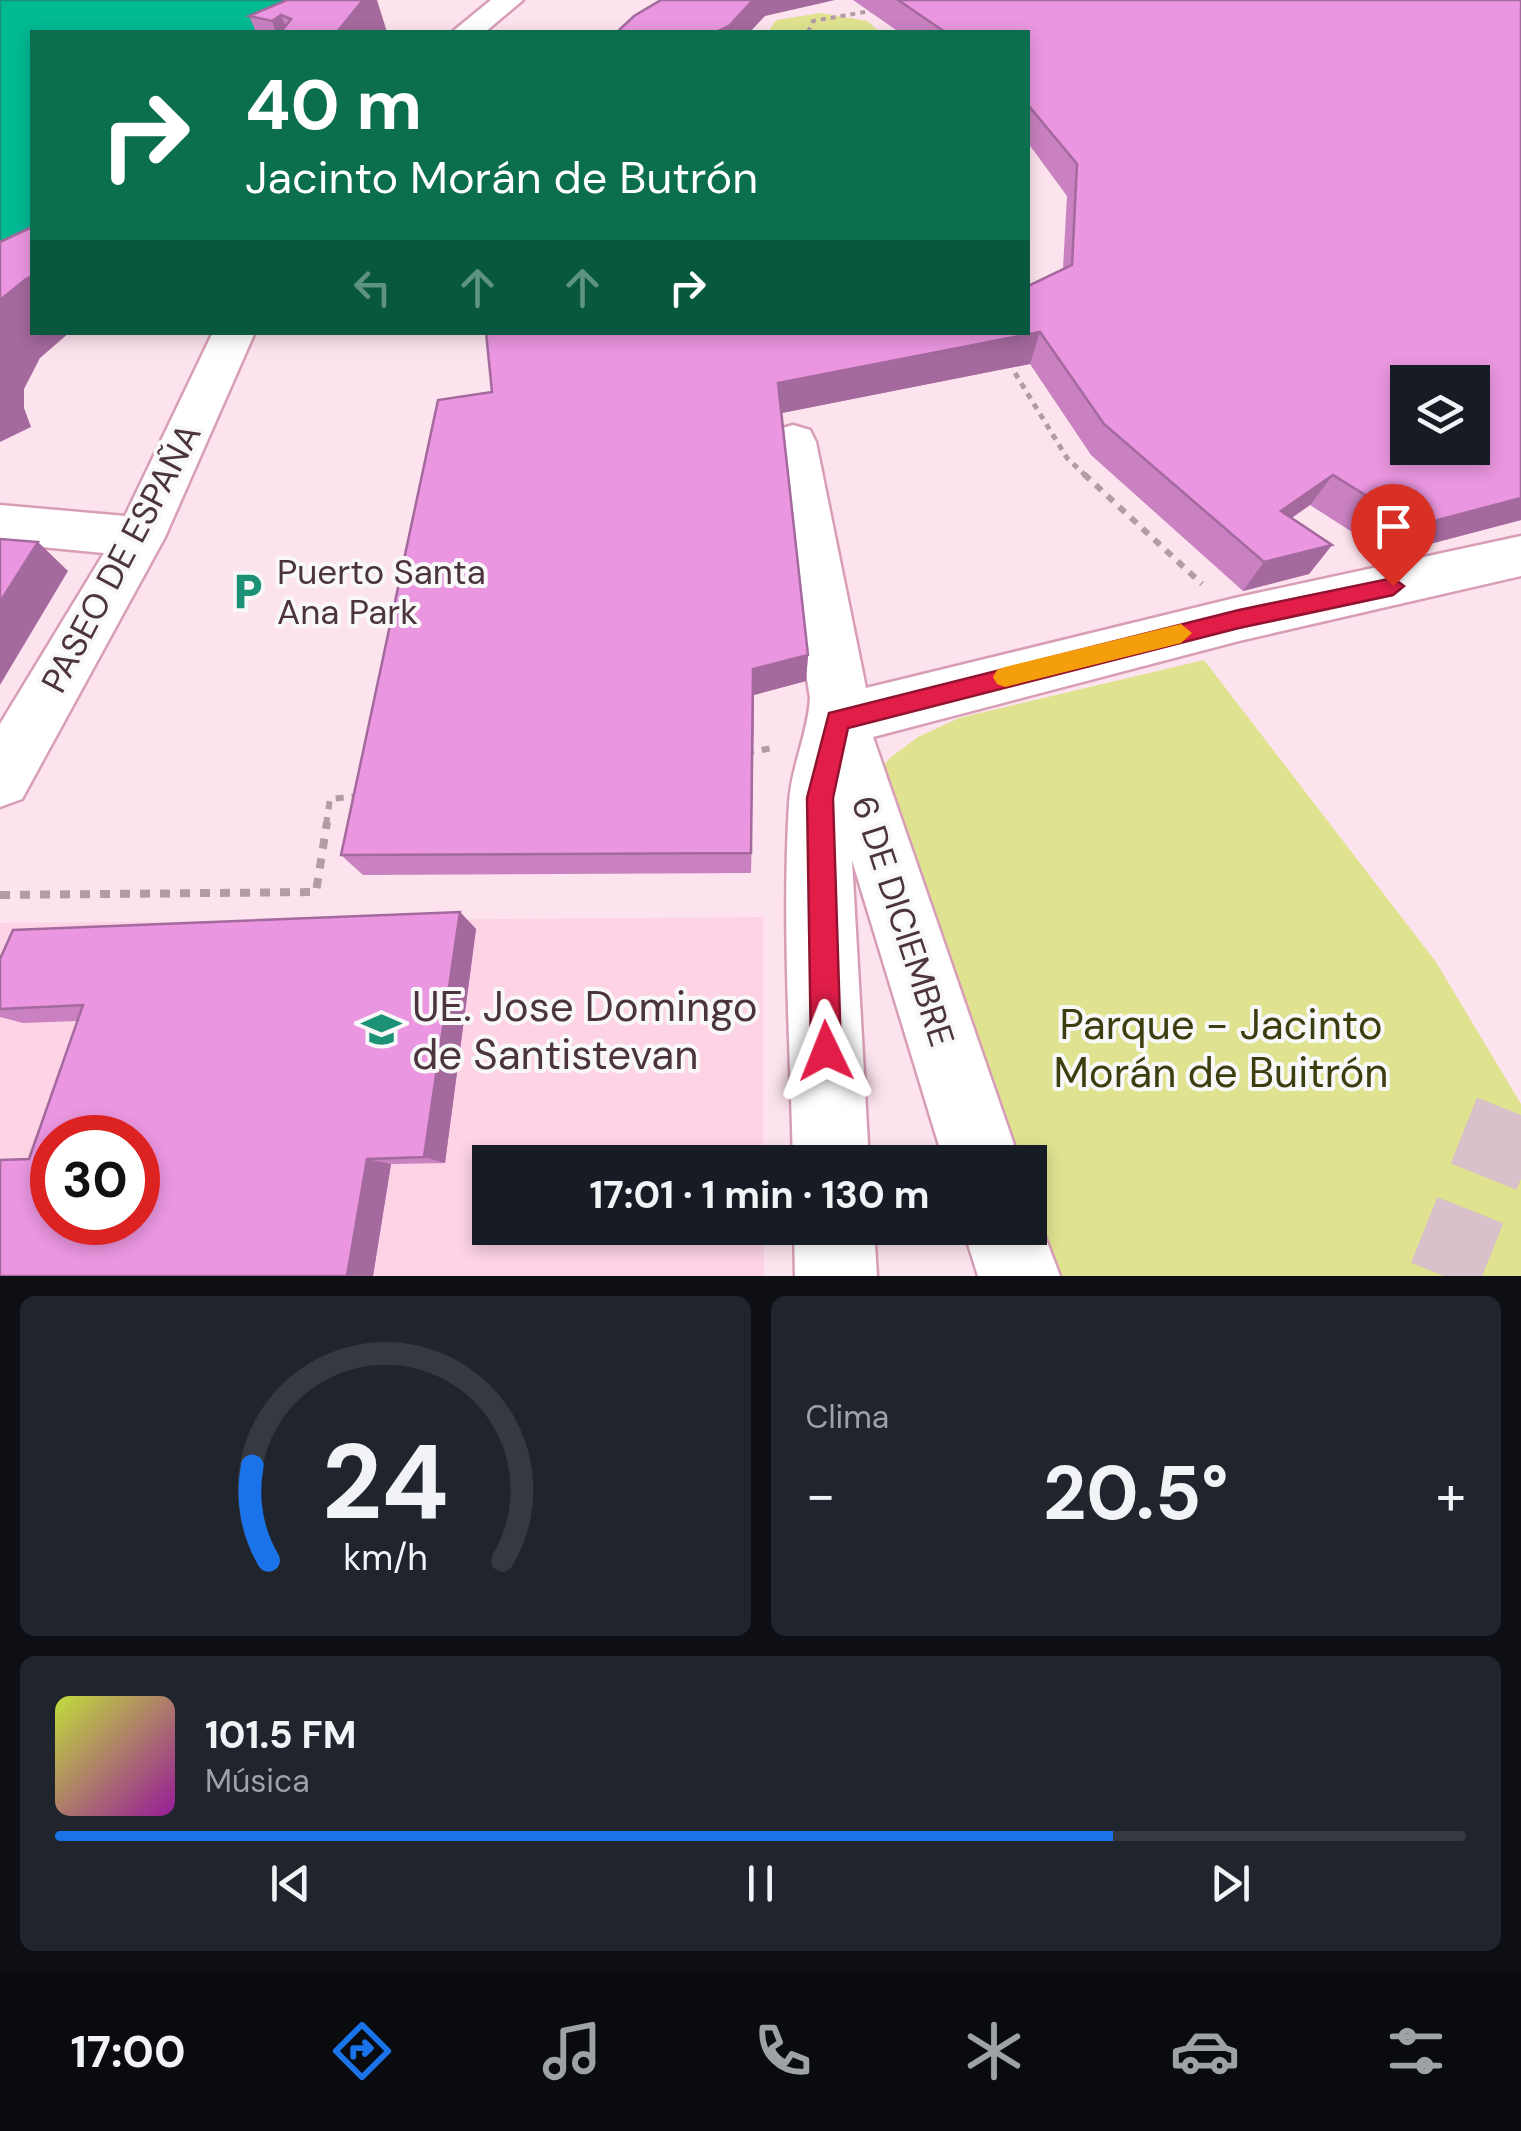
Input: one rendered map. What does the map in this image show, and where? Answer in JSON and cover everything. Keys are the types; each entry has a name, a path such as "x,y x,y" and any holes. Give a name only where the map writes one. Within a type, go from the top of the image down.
{"street":[{"path":"470,30 509,0"},
{"name":"PASEO DE ESPAÑA","path":"0,780 140,537 233,335"},
{"name":"6 DE DICIEMBRE","path":"793,442 840,698 838,720 976,1145"},
{"path":"0,524 140,537"},
{"path":"830,1145 820,903 820,798 838,720 1239,619 1521,556"},
{"path":"835,1245 836,1276"},
{"path":"1009,1245 1019,1276"}],"path":[{"path":"810,30 813,22 882,9"},
{"path":"1015,373 1068,458 1239,619"},
{"path":"740,755 777,747 838,720"},
{"path":"0,895 316,892 330,799 363,795"}],"shaded area":[{"path":"0,0 322,0 269,30 30,30 30,232 0,254"},
{"name":"UE. Jose Domingo de Santistevan","path":"763,917 763,1145 472,1145 472,1245 764,1245 764,1276 0,1276 0,923"}],"green space":[{"path":"821,13 867,21 878,30 769,30 776,20"},
{"name":"Parque - Jacinto Morán de Buitrón","path":"1204,660 1436,962 1521,1104 1521,1276 1056,1276 1045,1245 1047,1145 1008,1145 872,779 891,757 918,737 959,718"}],"building":[{"path":"287,0 363,0 339,30 283,30 291,19 281,15 272,21 249,16"},
{"path":"661,0 753,0 720,30 619,30"},
{"path":"898,0 1521,0 1521,498 1415,526 1333,475 1281,511 1332,545 1264,562 1104,424 1040,332 1030,334 1030,285 1072,265 1077,164 1030,107 1030,30 942,30"},
{"path":"30,228 30,277 0,300 0,242"},
{"path":"486,335 1025,335 778,383 808,655 753,669 751,853 341,855 438,400 492,392"},
{"path":"0,539 38,542 0,602"},
{"path":"460,912 424,1157 367,1159 347,1276 0,1276 0,1160 30,1156 30,1245 160,1245 160,1115 44,1115 83,1005 0,1009 0,959 13,930"}],"tunnel":[{"path":"1444,1276 1521,1083"}],"slow traffic":[{"path":"1005,677 1181,633"}],"place":[{"name":"Puerto Santa Ana Park","path":"247,592"},
{"name":"UE. Jose Domingo de Santistevan","path":"382,1030"}],"route":[{"path":"826,1051 820,798 838,720 1239,619 1393,586"}]}
